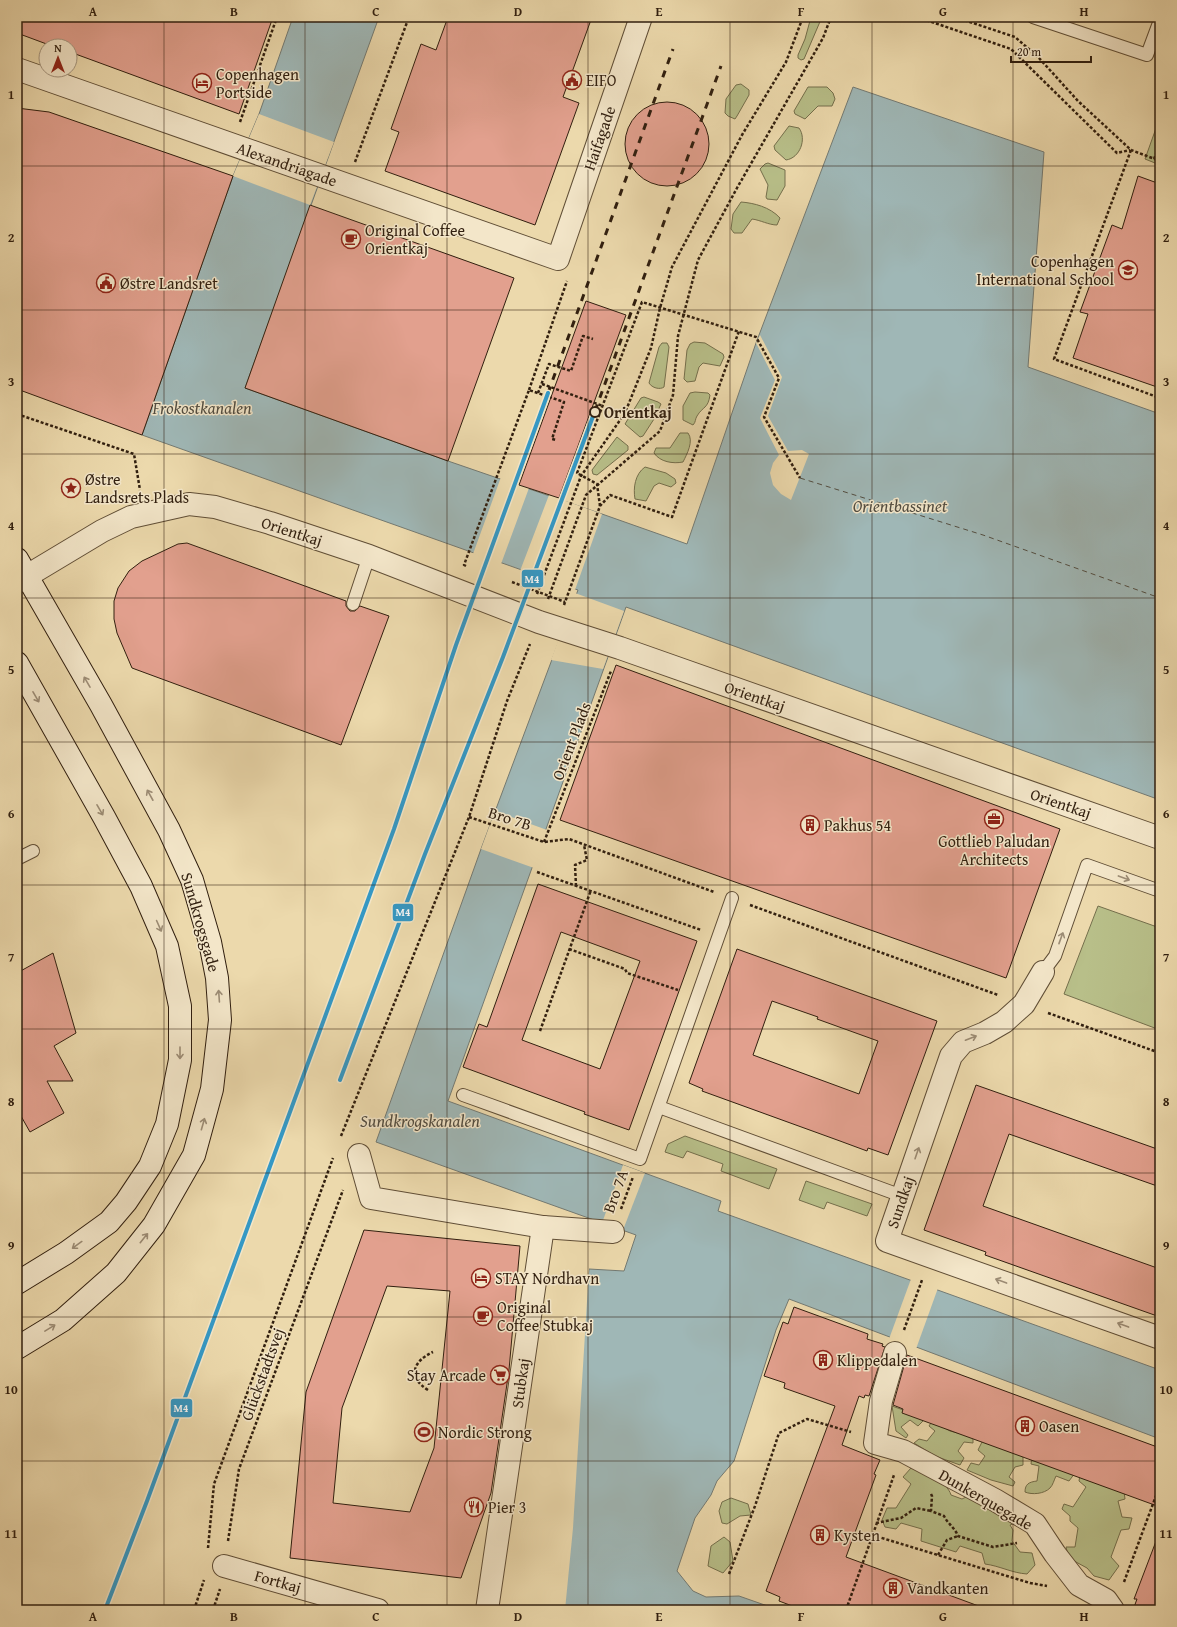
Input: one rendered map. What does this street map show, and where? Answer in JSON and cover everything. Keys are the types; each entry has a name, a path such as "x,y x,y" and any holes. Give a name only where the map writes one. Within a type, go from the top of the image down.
{"street":[{"name":"Haifagade","path":"558,259 641,17"},
{"name":"Alexandriagade","path":"17,69 558,259"},
{"name":"Orientkaj","path":"20,572 131,517 189,504 215,507 270,522 369,556 547,625 620,648 1160,838"},
{"name":"Sundkrogsgade","path":"17,1348 63,1320 116,1273 154,1225 194,1155 212,1089 220,1020 217,978 213,956 192,880 169,830 112,726 20,572"},
{"path":"17,663 141,886 167,946 180,1006 180,1060 167,1124 150,1166 126,1202 109,1222 66,1253 17,1283"},
{"name":"Sundkaj","path":"1043,972 1024,1004 1004,1022 963,1042 951,1056 887,1240 1160,1338"},
{"path":"359,1155 371,1198 543,1227 613,1232"},
{"name":"Stubkaj","path":"487,1610 543,1227"},
{"path":"875,1443 881,1401 896,1353"},
{"name":"Dunkerquegade","path":"875,1443 903,1451 995,1500 1035,1524 1054,1554 1079,1585 1106,1600 1113,1610"},
{"name":"Fortkaj","path":"216,1560 378,1610"}],"lane":[{"path":"1033,17 1147,55 1160,20"},
{"path":"353,604 369,556"},
{"path":"17,859 33,851"},
{"path":"1043,972 1055,956 1087,865 1160,891"},
{"path":"463,1095 640,1159 732,898"},
{"path":"659,1107 902,1196"}],"path":[{"path":"238,147 277,17"},
{"path":"339,182 408,17"},
{"path":"538,592 581,476 625,413 651,348 660,308 672,267 742,135 786,62 803,17"},
{"path":"549,596 586,495 660,431 673,395 678,336 698,260 744,175 823,38 831,17"},
{"path":"917,17 1011,49 1117,153 1131,150"},
{"path":"955,17 1015,37 1039,58 1078,101 1131,150 1160,161"},
{"path":"1154,159 1160,144"},
{"path":"1131,150 1054,359 1160,398"},
{"path":"471,568 464,565 529,390 570,273 558,259"},
{"path":"598,484 577,473 642,302 756,337 779,378 764,417 800,478"},
{"path":"508,581 565,602 600,506 610,495 672,517 739,331"},
{"path":"538,394 549,364 570,371 583,336 593,339"},
{"path":"542,384 603,406"},
{"path":"529,390 564,402 552,440 556,440"},
{"path":"17,414 134,454 145,514"},
{"path":"598,484 600,506"},
{"path":"340,1139 469,817 507,701 547,625"},
{"name":"Orient Plads","path":"544,842 620,648"},
{"name":"Bro 7B","path":"469,817 544,842"},
{"path":"544,842 568,839 1160,1053"},
{"path":"576,886 575,865 587,860 584,845"},
{"path":"537,872 718,936"},
{"path":"540,1031 591,890"},
{"path":"569,949 625,969 627,974 698,996"},
{"path":"216,1560 214,1484 335,1154"},
{"name":"Glückstadtsvej","path":"213,1610 219,1591 216,1560 239,1469 346,1180 359,1155"},
{"name":"Bro 7A","path":"613,1232 640,1159"},
{"path":"896,1353 922,1279"},
{"path":"428,1390 419,1385 415,1375 416,1366 422,1357 433,1352"},
{"path":"729,1574 755,1506 779,1432 807,1419 845,1429 875,1443"},
{"path":"846,1610 903,1451"},
{"path":"1095,1594 1123,1585 1160,1485"},
{"path":"928,1491 932,1496 931,1511"},
{"path":"876,1524 901,1518 916,1508 931,1511 944,1516 948,1524 955,1529 958,1536"},
{"path":"938,1555 947,1540 958,1536 993,1547 1027,1541 1035,1524"},
{"path":"872,1535 1030,1583 1052,1587"},
{"path":"194,1610 205,1578"}],"green space":[{"path":"811,17 822,17 804,59 801,60 798,58 798,55 805,39"},
{"path":"741,84 749,90 749,95 735,119 725,113 726,99 736,85"},
{"path":"808,87 827,87 833,93 835,99 832,106 818,106 805,119 795,114 794,111"},
{"path":"1160,117 1160,165 1145,159"},
{"path":"789,126 799,128 802,142 801,147 795,156 786,160 775,150 774,146"},
{"path":"768,163 785,170 785,186 777,200 767,199 766,197 768,185 760,169"},
{"path":"741,202 751,203 772,211 780,218 777,225 752,219 742,233 734,233 731,229 733,214"},
{"path":"694,342 705,343 723,354 724,357 720,366 703,363 699,367 695,381 687,382 684,379 687,350 690,344"},
{"path":"662,343 667,343 669,347 664,387 658,388 649,383 659,347"},
{"path":"690,393 708,393 710,395 707,405 699,413 693,425 683,420 683,406"},
{"path":"644,397 661,404 654,419 643,436 640,437 625,424 641,398"},
{"path":"680,433 688,433 690,436 689,448 683,462 667,462 654,453 656,448 670,448"},
{"path":"617,437 628,446 628,450 597,475 593,474 592,470"},
{"path":"645,467 666,473 675,479 676,483 671,487 659,483 654,486 646,501 635,499 634,490 637,477"},
{"path":"1098,906 1160,928 1160,1030 1064,994"},
{"path":"685,1136 777,1169 769,1189 721,1171 723,1164 687,1151 683,1158 665,1152 668,1144"},
{"path":"806,1181 872,1204 867,1216 827,1202 824,1209 799,1200"},
{"path":"892,1406 926,1418 918,1426 910,1420 901,1427 908,1435 906,1438 896,1431"},
{"path":"932,1421 950,1431 973,1437 973,1443 964,1442 958,1451 964,1458 960,1465 935,1456 914,1443 919,1439 927,1441 935,1431 929,1426"},
{"path":"983,1440 1023,1454 1023,1465 1015,1467 1009,1477 1015,1482 1013,1486 991,1480 967,1470 971,1463 979,1465 985,1456 978,1450"},
{"path":"1032,1456 1075,1473 1069,1481 1056,1476 1051,1487 1045,1492 1034,1494 1025,1492 1028,1484 1037,1481 1039,1466 1031,1464"},
{"path":"911,1468 940,1482 949,1490 951,1495 962,1499 968,1496 1018,1522 1010,1525 1013,1530 1012,1541 1020,1552 1032,1553 1035,1565 1027,1574 1016,1572 985,1564 982,1553 960,1546 956,1552 921,1541 922,1529 901,1523 896,1529 885,1527 882,1520 887,1508 896,1508 911,1484 903,1477"},
{"path":"1080,1475 1124,1491 1125,1499 1118,1501 1122,1517 1132,1518 1129,1529 1121,1530 1111,1557 1119,1566 1109,1580 1094,1576 1087,1568 1076,1562 1068,1555 1066,1547 1075,1547 1078,1528 1070,1521 1070,1516 1062,1509 1064,1504 1073,1507 1086,1487 1079,1481"},
{"path":"731,1498 748,1504 751,1515 740,1516 727,1524 722,1523 719,1511 722,1502"},
{"path":"724,1537 730,1542 733,1561 723,1573 708,1566 711,1546"}],"water":[{"path":"293,17 379,17 245,388 448,461 687,544 756,343 853,87 1044,152 1028,367 1160,414 1160,800 626,607 448,1101 721,1201 718,1211 1160,1370 1160,1439 789,1299 776,1330 734,1461 717,1481 711,1495 695,1518 677,1571 693,1591 706,1597 739,1596 779,1610 551,1610 589,1269 624,1271 636,1235 376,1142 481,849 578,590 142,435 233,176 259,114"}],"pier":[{"path":"259,114 334,142 310,205 233,176"},
{"path":"760,335 782,377 768,416 788,451 802,450 809,454 791,500 781,494 773,485 770,473 773,463 779,455 760,418 775,380 756,343"},
{"path":"501,477 566,499 566,501 602,514 575,590 520,571 549,495 537,490 529,488 501,564 473,554"},
{"path":"575,593 624,611 603,669 551,660"},
{"path":"495,811 547,830 534,868 481,849"},
{"path":"623,1165 645,1173 623,1230 602,1223"},
{"path":"587,1268 589,1269 573,1528 565,1610 549,1610 550,1607 546,1610 527,1610 520,1600 519,1595 524,1584 532,1577 542,1573 548,1573 553,1577"},
{"path":"911,1279 938,1288 916,1349 889,1339"}],"building":[{"name":"Copenhagen Portside","path":"17,17 273,17 239,114 78,55 78,38 38,38 38,41 17,33"},
{"path":"448,17 592,17 563,97 579,103 535,225 385,171 399,132 391,129 421,44 436,50"},
{"path":"667,102 683,105 697,114 706,128 709,144 706,160 697,174 683,183 667,186 651,183 637,174 628,160 625,144 628,128 637,114 651,105"},
{"name":"Østre Landsret","path":"17,108 49,112 233,176 142,435 17,389"},
{"name":"Copenhagen International School","path":"1138,176 1160,184 1160,388 1073,358 1088,314 1080,312 1112,225 1122,229"},
{"path":"310,205 514,278 448,461 245,388"},
{"path":"586,301 626,315 559,498 519,485"},
{"path":"187,543 346,601 346,606 350,611 355,611 360,606 389,616 341,745 132,668 117,633 114,619 114,601 118,588 129,571 142,561 178,544"},
{"name":"Pakhus 54","path":"616,665 1060,829 1006,978 560,820"},
{"path":"538,884 697,941 629,1130 584,1114 585,1112 463,1067 479,1024 487,1027","holes":["561,932 640,961 600,1069 522,1040"]},
{"path":"737,949 937,1021 888,1155 868,1148 867,1151 702,1091 703,1089 689,1083","holes":["772,1001 818,1017 817,1019 878,1041 859,1094 753,1055"]},
{"path":"53,953 76,1033 54,1046 73,1081 47,1081 64,1113 30,1132 17,1109 17,973"},
{"path":"976,1085 1160,1150 1160,1187 1009,1134 983,1206 1160,1269 1160,1317 985,1255 986,1252 924,1230"},
{"path":"364,1230 520,1246 509,1370 491,1493 461,1578 290,1558 306,1392","holes":["387,1286 450,1291 434,1448 410,1512 333,1503 342,1408"]},
{"path":"794,1307 868,1334 867,1339 883,1344 882,1346 885,1347 869,1396 865,1395 864,1398 859,1396 842,1445 880,1460 846,1557 984,1608 984,1610 803,1610 779,1601 780,1597 766,1591 835,1406 784,1388 785,1383 764,1376 783,1322 788,1324"},
{"name":"Oasen","path":"907,1355 1160,1448 1160,1507 902,1413 903,1409 893,1405"},
{"path":"1158,1536 1160,1537 1160,1610 1133,1610 1137,1599 1134,1599"}],"ferry route":[{"path":"800,478 983,535 1160,598"}],"railway":[{"path":"548,393 673,49"},
{"path":"595,411 721,66"}],"transit line":[{"name":"M4","path":"105,1610 147,1501 394,829 456,645 548,393"},
{"name":"M4","path":"340,1080 425,854 503,657 595,411"}],"place":[{"name":"EIFO","path":"572,80"},
{"name":"Copenhagen Portside","path":"202,83"},
{"name":"Original Coffee Orientkaj","path":"351,239"},
{"name":"Copenhagen International School","path":"1128,270"},
{"name":"Østre Landsret","path":"106,283"},
{"name":"Orientkaj","path":"595,412"},
{"name":"Østre Landsrets Plads","path":"71,488"},
{"name":"Gottlieb Paludan Architects","path":"994,819"},
{"name":"Pakhus 54","path":"810,825"},
{"name":"STAY Nordhavn","path":"481,1278"},
{"name":"Original Coffee Stubkaj","path":"483,1316"},
{"name":"Klippedalen","path":"823,1360"},
{"name":"Stay Arcade","path":"500,1375"},
{"name":"Oasen","path":"1025,1426"},
{"name":"Nordic Strong","path":"424,1432"},
{"name":"Pier 3","path":"474,1507"},
{"name":"Kysten","path":"820,1535"},
{"name":"Vandkanten","path":"893,1588"}],"water label":[{"name":"Frokostkanalen","path":"202,407"},
{"name":"Orientbassinet","path":"900,505"},
{"name":"Sundkrogskanalen","path":"420,1120"}]}
